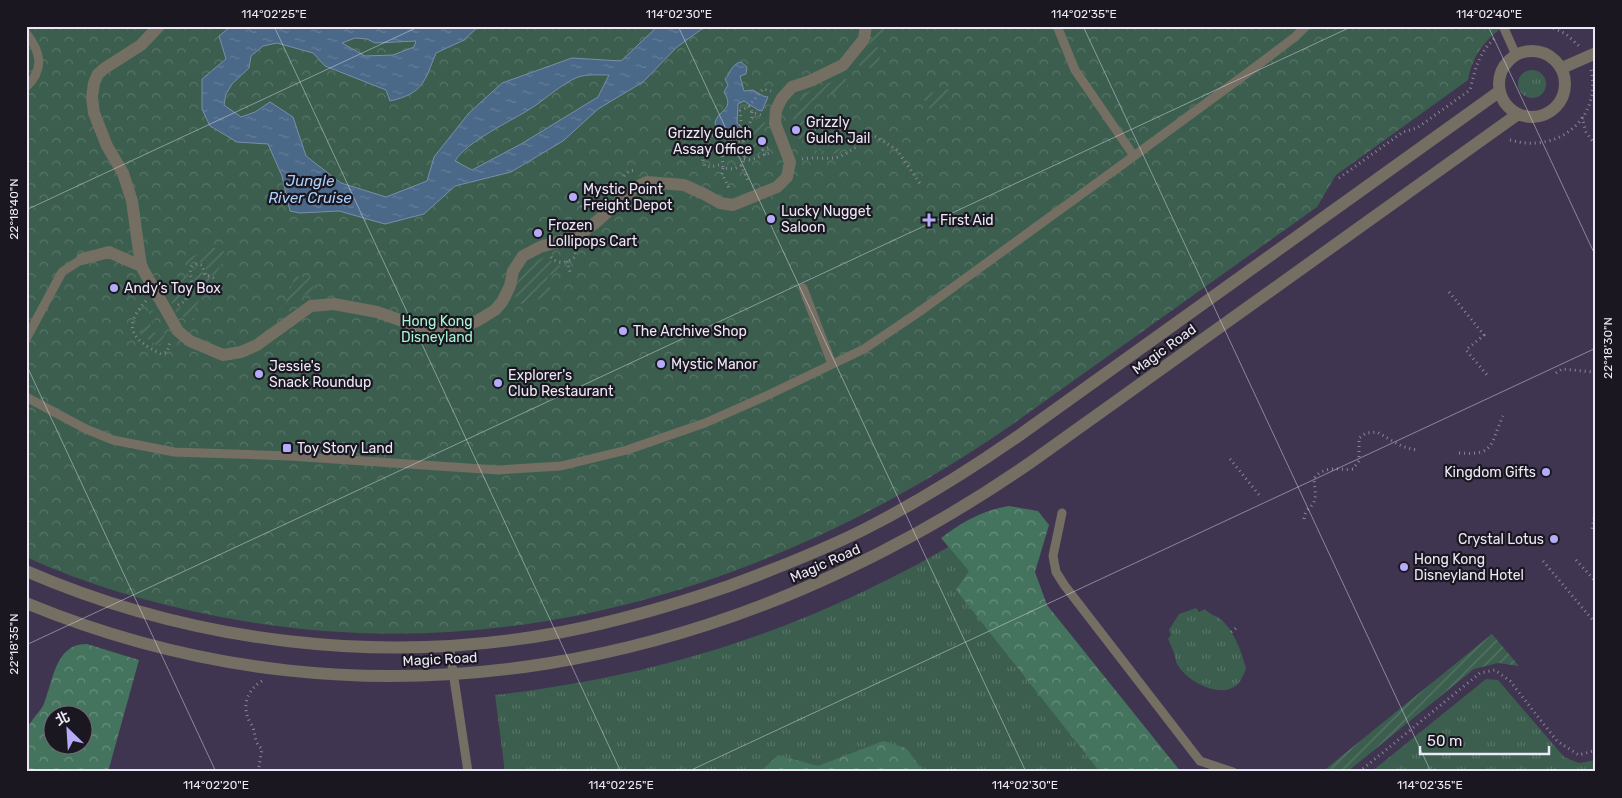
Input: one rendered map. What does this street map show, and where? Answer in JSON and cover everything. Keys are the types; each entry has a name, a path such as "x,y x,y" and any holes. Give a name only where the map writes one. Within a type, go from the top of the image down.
{"street":[{"path":"159,26 141,45 98,74 94,83 92,97 94,113 107,146 123,173 132,201 141,266 178,331 190,341 223,355 241,352 257,345 311,306 334,304 377,312 411,324 437,329 462,326 487,316 502,302 510,286 513,270 523,256 540,247 571,238 583,232 634,188 646,182 684,185 720,203 736,204 777,187 788,177 788,156 775,124 776,110 782,98 792,87 810,81 843,65 865,33"},
{"path":"1529,51 1542,52 1554,58 1562,68 1565,88 1562,100 1549,113 1532,117 1518,114 1504,102 1499,84 1502,70 1516,55 1529,51"},
{"path":"1562,68 1591,55"},
{"name":"Magic Road","path":"26,571 102,600 146,613 235,633 328,645 375,647 449,645 514,640 650,612 767,572 822,549 872,525 944,485 996,451 1500,91"},
{"name":"Magic Road","path":"26,603 92,628 138,642 231,662 326,674 374,676 454,674 517,669 565,662 658,640 703,626 778,600 834,576 902,543 959,510 1020,470 1518,114"},
{"path":"82,259 109,252 141,266"}],"lane":[{"path":"1057,26 1075,70 1134,156"},
{"path":"26,397 86,429 113,440 174,452 334,458 498,470 560,466 627,450 705,423 864,349 919,312 1134,156 1257,66 1306,26"},
{"path":"1504,28 1516,55"},
{"path":"26,33 33,42 40,61 38,72 26,87"},
{"path":"26,339 62,272 82,259"},
{"path":"803,288 832,364"},
{"path":"1062,513 1054,556 1056,572 1064,586 1200,761 1233,772"},
{"path":"449,645 468,772"}],"path":[{"path":"1510,140 1530,144 1551,141 1567,133 1588,108 1593,88 1590,67 1591,55 1566,34 1549,26"},
{"path":"1339,178 1404,132 1416,128 1470,90 1479,56 1504,28"},
{"path":"736,204 722,174 722,153 731,135 741,123 740,112 749,106 760,91"},
{"path":"722,153 708,152 704,154 705,166 722,166 734,169 742,165 744,158 743,142 752,112"},
{"path":"1582,117 1586,132 1596,146"},
{"path":"708,152 707,137 720,135 728,140 743,142"},
{"path":"744,158 750,160 770,153 773,159 788,156 836,158 855,148 873,135 897,150 921,186"},
{"path":"550,256 555,262 567,261 575,257 574,249"},
{"path":"567,261 570,272"},
{"path":"165,309 179,305 191,293 193,289 190,272 195,264 202,265 206,275 214,278"},
{"path":"1449,292 1484,335 1466,350 1487,375"},
{"path":"158,295 148,298 139,309 133,320 133,333 139,342 161,354 167,352 172,338 181,333"},
{"path":"1556,373 1562,369 1592,372 1596,370"},
{"path":"1459,453 1472,454 1484,451 1493,443 1503,416"},
{"path":"1304,519 1306,510 1313,504 1316,496 1314,478 1321,470 1353,469 1359,461 1359,438 1366,433 1377,432 1395,444 1417,450"},
{"path":"1230,459 1260,496"},
{"path":"1595,513 1592,529 1596,534"},
{"path":"1576,560 1596,582"},
{"path":"1543,561 1596,624"},
{"path":"1231,632 1239,626"},
{"path":"1359,772 1480,673 1495,670 1510,681 1557,741 1579,755 1596,750"},
{"path":"258,772 262,749 254,738 246,703 251,690 262,680"}],"shaded area":[{"path":"26,26 1596,26 1596,772 26,772"}],"green space":[{"name":"Hong Kong Disneyland","path":"26,26 1505,26 1480,49 1468,80 1336,175 1317,207 1013,424 923,481 829,531 733,571 633,602 531,623 428,633 322,631 216,616 167,605 96,585 26,557"},
{"path":"876,26 887,26 887,31 876,47 883,49 875,71 867,67 863,73 858,59 872,39"},
{"path":"1532,70 1542,74 1546,84 1542,94 1532,98 1522,94 1518,84 1522,74"},
{"path":"844,78 851,81 843,89 811,102 805,117 805,126 811,142 816,148 823,151 831,151 852,141 855,142 835,154 818,152 814,147 798,138 803,134 798,119 793,120 793,118 800,100 808,92"},
{"path":"950,89 951,99 943,105 930,110 922,96"},
{"path":"756,118 765,119 764,134 755,137 761,154 751,158 747,138 754,127"},
{"path":"212,248 220,248 227,254 215,276 210,275 203,264 194,261 189,265 188,294 185,298 172,304 172,295 175,288 186,276 185,263 188,258"},
{"path":"547,256 554,264 564,265 566,270 549,275 547,278 552,295 521,304 514,289 516,281 526,269"},
{"path":"198,266 202,269 203,276 213,279 198,302 194,313 194,320 191,320 183,317 173,309 186,304 193,295 195,282 193,269"},
{"path":"295,276 314,279 313,292 298,299 276,322 263,332 262,329 272,320 281,307 284,307"},
{"path":"157,311 158,316 150,324 152,330 157,334 162,332 165,335 160,344 156,345 141,334 147,320 150,318 149,312"},
{"path":"1009,506 1038,511 1049,525 1035,572 1047,605 1181,772 1100,772 956,590 969,571 941,538 957,527 990,510"},
{"path":"969,535 1148,772 505,772 495,695 560,686 622,674 682,659 741,641 798,620 855,595 912,567"},
{"path":"1196,608 1199,612 1205,609 1219,618 1233,634 1239,648 1246,668 1237,685 1230,689 1222,690 1205,687 1190,678 1177,664 1168,639 1171,635 1169,630 1179,614"},
{"path":"1492,634 1519,666 1498,663 1474,669 1347,772 1322,772"},
{"path":"87,644 139,660 108,772 26,772 26,732 42,707 42,756 92,756 92,706 43,706 56,666 68,650 76,645"},
{"path":"1486,679 1498,680 1564,757 1579,763 1596,760 1596,772 1371,772"},
{"path":"883,741 906,748 924,772 760,772 778,755 818,766"}],"water":[{"name":"Jungle River Cruise","path":"231,26 479,26 464,40 436,53 425,79 416,90 401,98 390,101 386,90 325,66 313,53 277,43 263,46 251,56 249,68 232,84 226,94 224,105 241,117 255,112 270,102 293,117 306,156 341,183 386,197 427,181 434,157 469,113 502,83 572,58 621,61 658,26 706,26 677,47 643,82 598,109 563,141 511,172 455,186 424,214 385,224 339,211 300,213 290,211 282,176 268,144 237,142 210,126 202,109 202,79 226,59 219,36","holes":["355,38 367,39 375,43 416,41 414,47 393,55 365,56 342,43","585,75 609,75 598,97 521,144 472,170 455,161 479,139 530,109 572,80"]},
{"path":"741,62 747,67 746,74 740,76 744,91 753,90 768,97 762,111 744,101 738,104 737,123 745,131 740,136 730,130 720,130 715,124 716,119 727,107 728,103 724,92 728,85 725,79 733,67"}],"place":[{"name":"Grizzly Gulch Jail","path":"796,130"},
{"name":"Grizzly Gulch Assay Office","path":"762,141"},
{"name":"Mystic Point Freight Depot","path":"573,197"},
{"name":"Lucky Nugget Saloon","path":"771,219"},
{"name":"First Aid","path":"929,220"},
{"name":"Frozen Lollipops Cart","path":"538,233"},
{"name":"Andy’s Toy Box","path":"114,288"},
{"name":"The Archive Shop","path":"623,331"},
{"name":"Mystic Manor","path":"661,364"},
{"name":"Jessie's Snack Roundup","path":"259,374"},
{"name":"Explorer's Club Restaurant","path":"498,383"},
{"name":"Toy Story Land","path":"287,448"},
{"name":"Kingdom Gifts","path":"1546,472"},
{"name":"Crystal Lotus","path":"1554,539"},
{"name":"Hong Kong Disneyland Hotel","path":"1404,567"}]}
